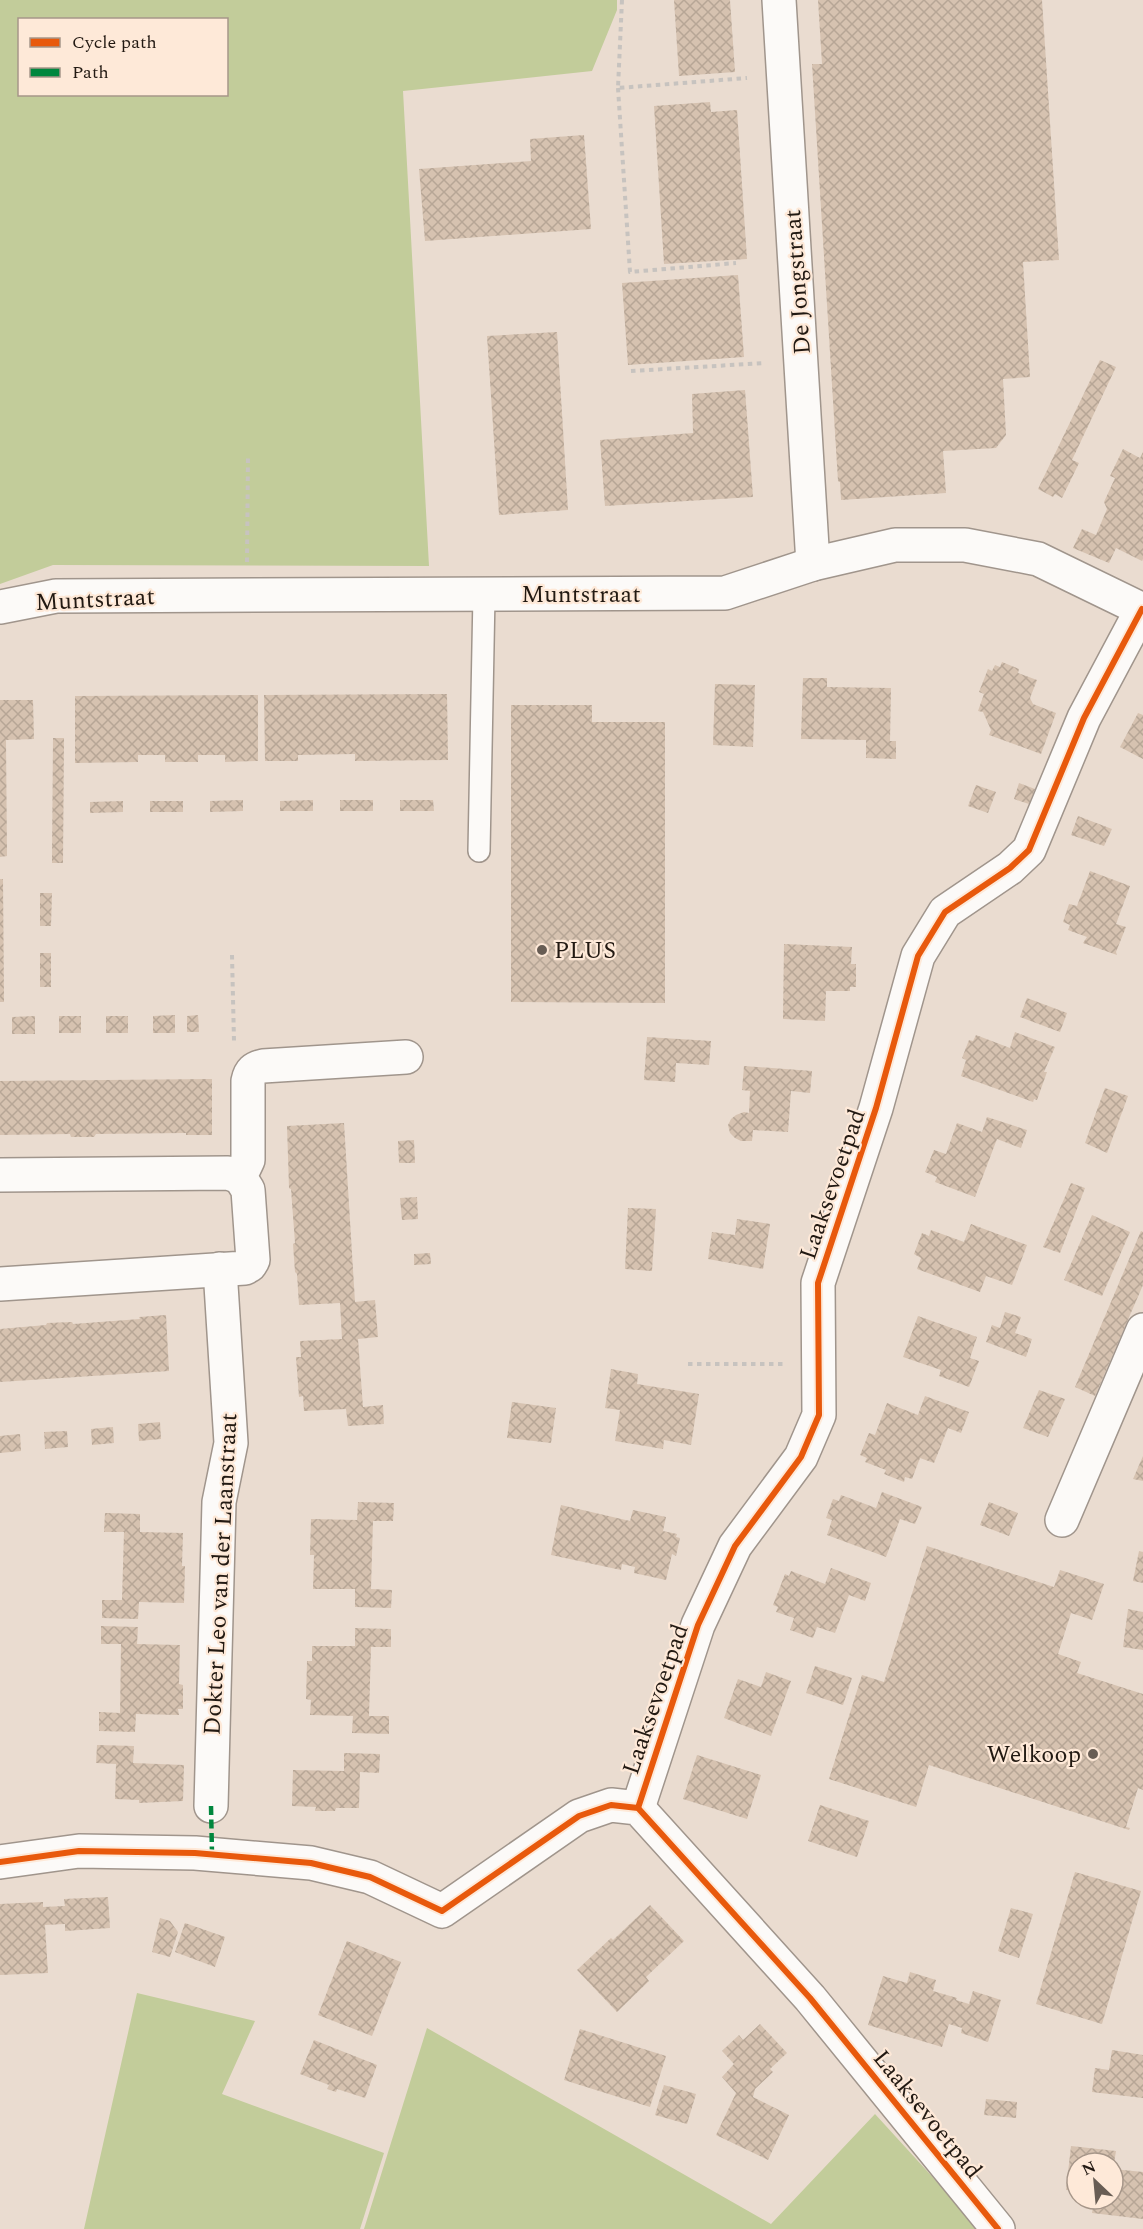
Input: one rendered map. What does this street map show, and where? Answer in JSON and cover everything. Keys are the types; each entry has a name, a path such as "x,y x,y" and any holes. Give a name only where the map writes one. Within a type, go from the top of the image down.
{"street":[{"name":"De Jongstraat","path":"779,0 813,564"},
{"name":"Muntstraat","path":"0,607 56,596 725,593 813,564 895,545 965,544 1038,559 1142,610"},
{"name":"Laaksevoetpad","path":"638,1808 699,1625 735,1546 801,1457 819,1415 818,1283 876,1108 918,956 945,912 1010,868 1029,850 1084,718 1142,610"},
{"path":"240,1177 248,1160 248,1081 250,1073 255,1068 406,1057"},
{"path":"0,1175 228,1173 240,1177 248,1190 253,1260 245,1268 0,1284"},
{"name":"Dokter Leo van der Laanstraat","path":"211,1806 219,1502 231,1443 220,1269"},
{"path":"1062,1520 1143,1330"},
{"name":"Laaksevoetpad","path":"0,1862 78,1851 195,1853 311,1863 370,1877 442,1911 579,1816 611,1805 638,1808 810,1998 998,2229"}],"lane":[{"path":"479,851 484,595"}],"path":[{"path":"622,0 618,88 630,272 736,263"},
{"path":"618,88 784,75"},
{"path":"632,371 802,361"},
{"path":"246,595 248,454"},
{"path":"232,955 235,1064 250,1073"},
{"path":"688,1364 818,1365"}],"green space":[{"path":"0,0 617,0 617,10 592,71 403,91 429,566 53,565 0,584"},
{"path":"137,1993 255,2021 222,2094 384,2153 360,2229 84,2229"},
{"path":"427,2028 771,2224 875,2114 980,2229 364,2229"}],"building":[{"path":"674,0 730,0 735,72 679,76"},
{"path":"818,0 1042,0 1059,260 1023,262 1030,377 1003,379 1006,435 996,448 943,451 946,493 841,500 812,64 822,64"},
{"path":"710,102 711,112 737,110 747,259 664,264 654,106"},
{"path":"584,135 591,229 425,241 419,169 531,161 530,139"},
{"path":"738,275 744,357 628,365 622,283"},
{"path":"557,332 568,510 499,515 487,336"},
{"path":"1100,360 1116,367 1072,460 1079,463 1062,498 1055,494 1053,497 1038,489"},
{"path":"745,390 753,497 605,506 600,440 693,433 692,394"},
{"path":"1123,449 1140,458 1143,452 1143,559 1142,561 1116,548 1109,563 1073,548 1082,529 1096,535 1107,509 1104,502 1115,478 1110,476"},
{"path":"1002,662 1019,669 1018,673 1037,680 1030,698 1033,704 1056,713 1041,754 989,735 991,730 983,712 978,711 984,694 979,692 988,669 992,671 995,665 1000,667"},
{"path":"803,678 827,678 827,687 891,688 890,741 896,741 896,759 866,758 866,740 801,739"},
{"path":"715,684 755,685 753,747 713,745"},
{"path":"447,694 448,760 355,761 355,754 298,755 298,761 265,761 264,695"},
{"path":"258,695 258,761 225,762 225,755 198,755 198,762 165,762 165,755 138,755 138,762 75,763 75,696"},
{"path":"0,700 33,700 34,739 6,740 7,856 0,857"},
{"path":"511,705 592,705 592,722 665,722 665,1003 511,1002"},
{"path":"1138,713 1143,715 1143,759 1120,747"},
{"path":"53,738 64,738 63,863 52,863"},
{"path":"1019,783 1035,789 1029,804 1014,799"},
{"path":"976,785 996,792 988,813 968,806"},
{"path":"243,800 243,811 210,812 210,801"},
{"path":"313,800 313,811 280,811 280,801"},
{"path":"340,800 373,800 373,811 340,811"},
{"path":"400,800 433,800 434,811 400,811"},
{"path":"123,801 123,812 90,813 90,802"},
{"path":"150,801 183,801 183,812 150,812"},
{"path":"1078,816 1112,829 1104,846 1071,835"},
{"path":"1090,871 1130,886 1116,924 1126,927 1116,952 1117,955 1083,943 1087,937 1068,930 1070,925 1063,922 1069,904 1077,906"},
{"path":"0,879 3,879 4,1002 0,1002"},
{"path":"40,893 52,893 51,926 40,926"},
{"path":"784,944 852,947 851,964 856,964 856,987 850,987 850,991 826,991 825,1021 783,1019"},
{"path":"40,953 51,953 51,987 40,987"},
{"path":"1027,998 1067,1013 1060,1032 1020,1017"},
{"path":"175,1015 175,1033 153,1033 153,1016"},
{"path":"198,1015 199,1032 187,1032 187,1016"},
{"path":"35,1016 35,1034 12,1034 12,1017"},
{"path":"59,1016 81,1016 81,1033 59,1033"},
{"path":"106,1016 128,1016 128,1033 106,1033"},
{"path":"1015,1032 1055,1047 1044,1072 1047,1072 1037,1100 1034,1099 1033,1102 961,1076 966,1060 962,1058 969,1040 973,1041 976,1035 1010,1048"},
{"path":"647,1037 711,1041 709,1065 676,1063 675,1082 644,1080"},
{"path":"744,1066 812,1071 810,1093 791,1091 788,1132 753,1130 752,1141 741,1141 730,1133 728,1125 731,1119 744,1112 749,1113 750,1091 742,1090"},
{"path":"212,1079 212,1135 96,1134 94,1137 71,1137 70,1134 0,1135 0,1081"},
{"path":"1105,1088 1128,1096 1107,1153 1085,1143"},
{"path":"987,1117 1027,1130 1021,1148 997,1139 975,1197 935,1182 937,1177 925,1172 934,1150 946,1154 957,1123 982,1132"},
{"path":"344,1123 355,1302 375,1300 378,1337 358,1339 363,1407 383,1405 384,1424 348,1426 346,1409 304,1411 303,1396 299,1397 296,1357 301,1357 300,1341 342,1339 340,1303 299,1305 291,1189 289,1188 287,1126"},
{"path":"414,1140 415,1163 399,1163 398,1141"},
{"path":"1071,1183 1085,1188 1060,1253 1043,1247"},
{"path":"417,1197 418,1219 402,1220 400,1198"},
{"path":"628,1208 656,1209 652,1271 625,1269"},
{"path":"1092,1215 1130,1232 1102,1296 1064,1280"},
{"path":"737,1219 770,1224 763,1269 708,1259 712,1232 735,1235"},
{"path":"971,1224 1027,1245 1012,1285 986,1276 980,1292 917,1269 921,1258 914,1254 922,1233 929,1236 931,1230 964,1242"},
{"path":"1141,1231 1143,1232 1143,1285 1095,1396 1075,1387"},
{"path":"430,1253 431,1264 414,1265 414,1254"},
{"path":"1005,1312 1021,1317 1015,1333 1032,1339 1026,1357 986,1342 992,1325 1000,1328"},
{"path":"166,1315 169,1371 0,1382 0,1329 46,1325 47,1323 72,1322 73,1324"},
{"path":"918,1316 977,1337 970,1358 979,1361 969,1387 939,1376 941,1370 903,1357"},
{"path":"611,1369 638,1374 637,1384 699,1394 691,1445 664,1440 663,1449 615,1441 620,1410 605,1408"},
{"path":"1039,1390 1065,1399 1048,1437 1023,1428"},
{"path":"925,1396 969,1412 961,1433 948,1428 934,1463 920,1458 912,1479 905,1477 904,1482 884,1474 886,1470 865,1462 867,1458 860,1455 869,1433 875,1435 887,1403 918,1415"},
{"path":"512,1402 556,1408 551,1443 507,1438"},
{"path":"160,1422 161,1439 139,1441 138,1424"},
{"path":"113,1427 114,1443 92,1445 91,1429"},
{"path":"67,1431 68,1447 45,1449 44,1432"},
{"path":"20,1434 21,1451 0,1453 0,1436"},
{"path":"1143,1456 1143,1481 1133,1479"},
{"path":"882,1492 922,1507 915,1524 900,1519 886,1557 827,1535 832,1520 826,1518 833,1499 839,1501 841,1495 876,1508"},
{"path":"358,1502 394,1503 393,1521 373,1521 371,1589 392,1590 391,1608 355,1607 355,1589 313,1589 314,1555 310,1555 311,1519 357,1520"},
{"path":"989,1502 1018,1513 1009,1536 980,1525"},
{"path":"561,1505 630,1521 633,1510 666,1517 663,1531 677,1534 676,1537 680,1538 676,1556 672,1554 666,1580 634,1573 635,1567 622,1564 621,1570 551,1555"},
{"path":"105,1513 140,1514 140,1532 183,1533 184,1603 139,1602 138,1619 102,1618 102,1600 122,1600 124,1532 104,1532"},
{"path":"927,1546 1054,1587 1060,1570 1104,1584 1092,1620 1071,1613 1058,1654 1081,1662 1077,1673 1143,1694 1143,1790 1138,1788 1126,1827 1130,1828 1129,1830 929,1765 916,1807 829,1779 862,1675 884,1682"},
{"path":"1139,1551 1143,1552 1143,1583 1133,1581"},
{"path":"831,1568 871,1583 865,1601 849,1595 835,1633 817,1627 813,1638 790,1630 794,1618 776,1612 778,1607 773,1605 785,1574 789,1576 791,1571 825,1584"},
{"path":"1128,1609 1143,1612 1143,1650 1123,1647"},
{"path":"101,1626 138,1627 137,1644 180,1645 179,1684 183,1685 183,1709 178,1709 179,1715 136,1714 135,1732 99,1731 99,1712 120,1713 121,1644 101,1644"},
{"path":"355,1628 391,1629 391,1647 371,1647 369,1716 389,1716 389,1734 352,1733 353,1716 310,1715 311,1700 306,1699 307,1661 312,1661 312,1646 355,1646"},
{"path":"815,1666 852,1678 843,1705 806,1693"},
{"path":"766,1672 791,1681 771,1736 724,1718 738,1679 761,1687"},
{"path":"97,1745 134,1746 133,1763 184,1765 183,1801 139,1803 139,1800 115,1799 116,1764 96,1763"},
{"path":"344,1753 380,1754 379,1773 360,1772 359,1808 315,1811 316,1807 292,1806 293,1770 344,1771"},
{"path":"697,1755 761,1775 747,1819 683,1799"},
{"path":"820,1805 869,1821 857,1857 808,1841"},
{"path":"1075,1872 1141,1891 1102,2024 1036,2004"},
{"path":"108,1897 110,1928 65,1931 65,1924 45,1925 48,1973 0,1975 0,1904 43,1902 43,1907 65,1906 64,1899"},
{"path":"650,1905 684,1941 646,1977 649,1981 617,2012 577,1970"},
{"path":"1011,1908 1033,1914 1019,1958 998,1951"},
{"path":"160,1918 170,1921 178,1932 170,1957 152,1952"},
{"path":"185,1923 225,1937 215,1967 175,1952"},
{"path":"347,1941 401,1962 372,2036 318,2015"},
{"path":"910,1972 936,1980 933,1991 969,2004 973,1991 1001,2000 988,2042 961,2033 962,2028 949,2024 942,2047 868,2025 883,1976 907,1983"},
{"path":"760,2024 787,2053 770,2069 773,2072 755,2089 753,2097 789,2115 768,2160 716,2135 736,2093 722,2077 734,2064 722,2051 739,2035 743,2040"},
{"path":"580,2029 666,2056 650,2107 564,2080"},
{"path":"314,2040 377,2065 365,2098 337,2089 336,2092 327,2089 329,2085 300,2074"},
{"path":"1112,2050 1143,2055 1143,2098 1092,2092 1095,2068 1109,2070"},
{"path":"664,2085 696,2094 687,2124 655,2115"},
{"path":"986,2099 1017,2102 1016,2118 984,2115"},
{"path":"1071,2146 1116,2151 1070,2151"},
{"path":"1125,2170 1143,2172 1143,2219 1092,2213 1092,2211 1125,2211"}],"marked path":[{"path":"211,1806 212,1854"}],"cycle path":[{"path":"638,1808 698,1625 735,1546 801,1457 819,1415 818,1283 876,1108 918,956 945,912 1010,868 1029,850 1084,718 1142,609"},
{"path":"0,1862 79,1851 195,1853 311,1863 370,1877 442,1911 579,1816 611,1805 638,1808 810,1998 998,2229"}],"place":[{"name":"PLUS","path":"542,950"},
{"name":"Welkoop","path":"1093,1754"}]}
